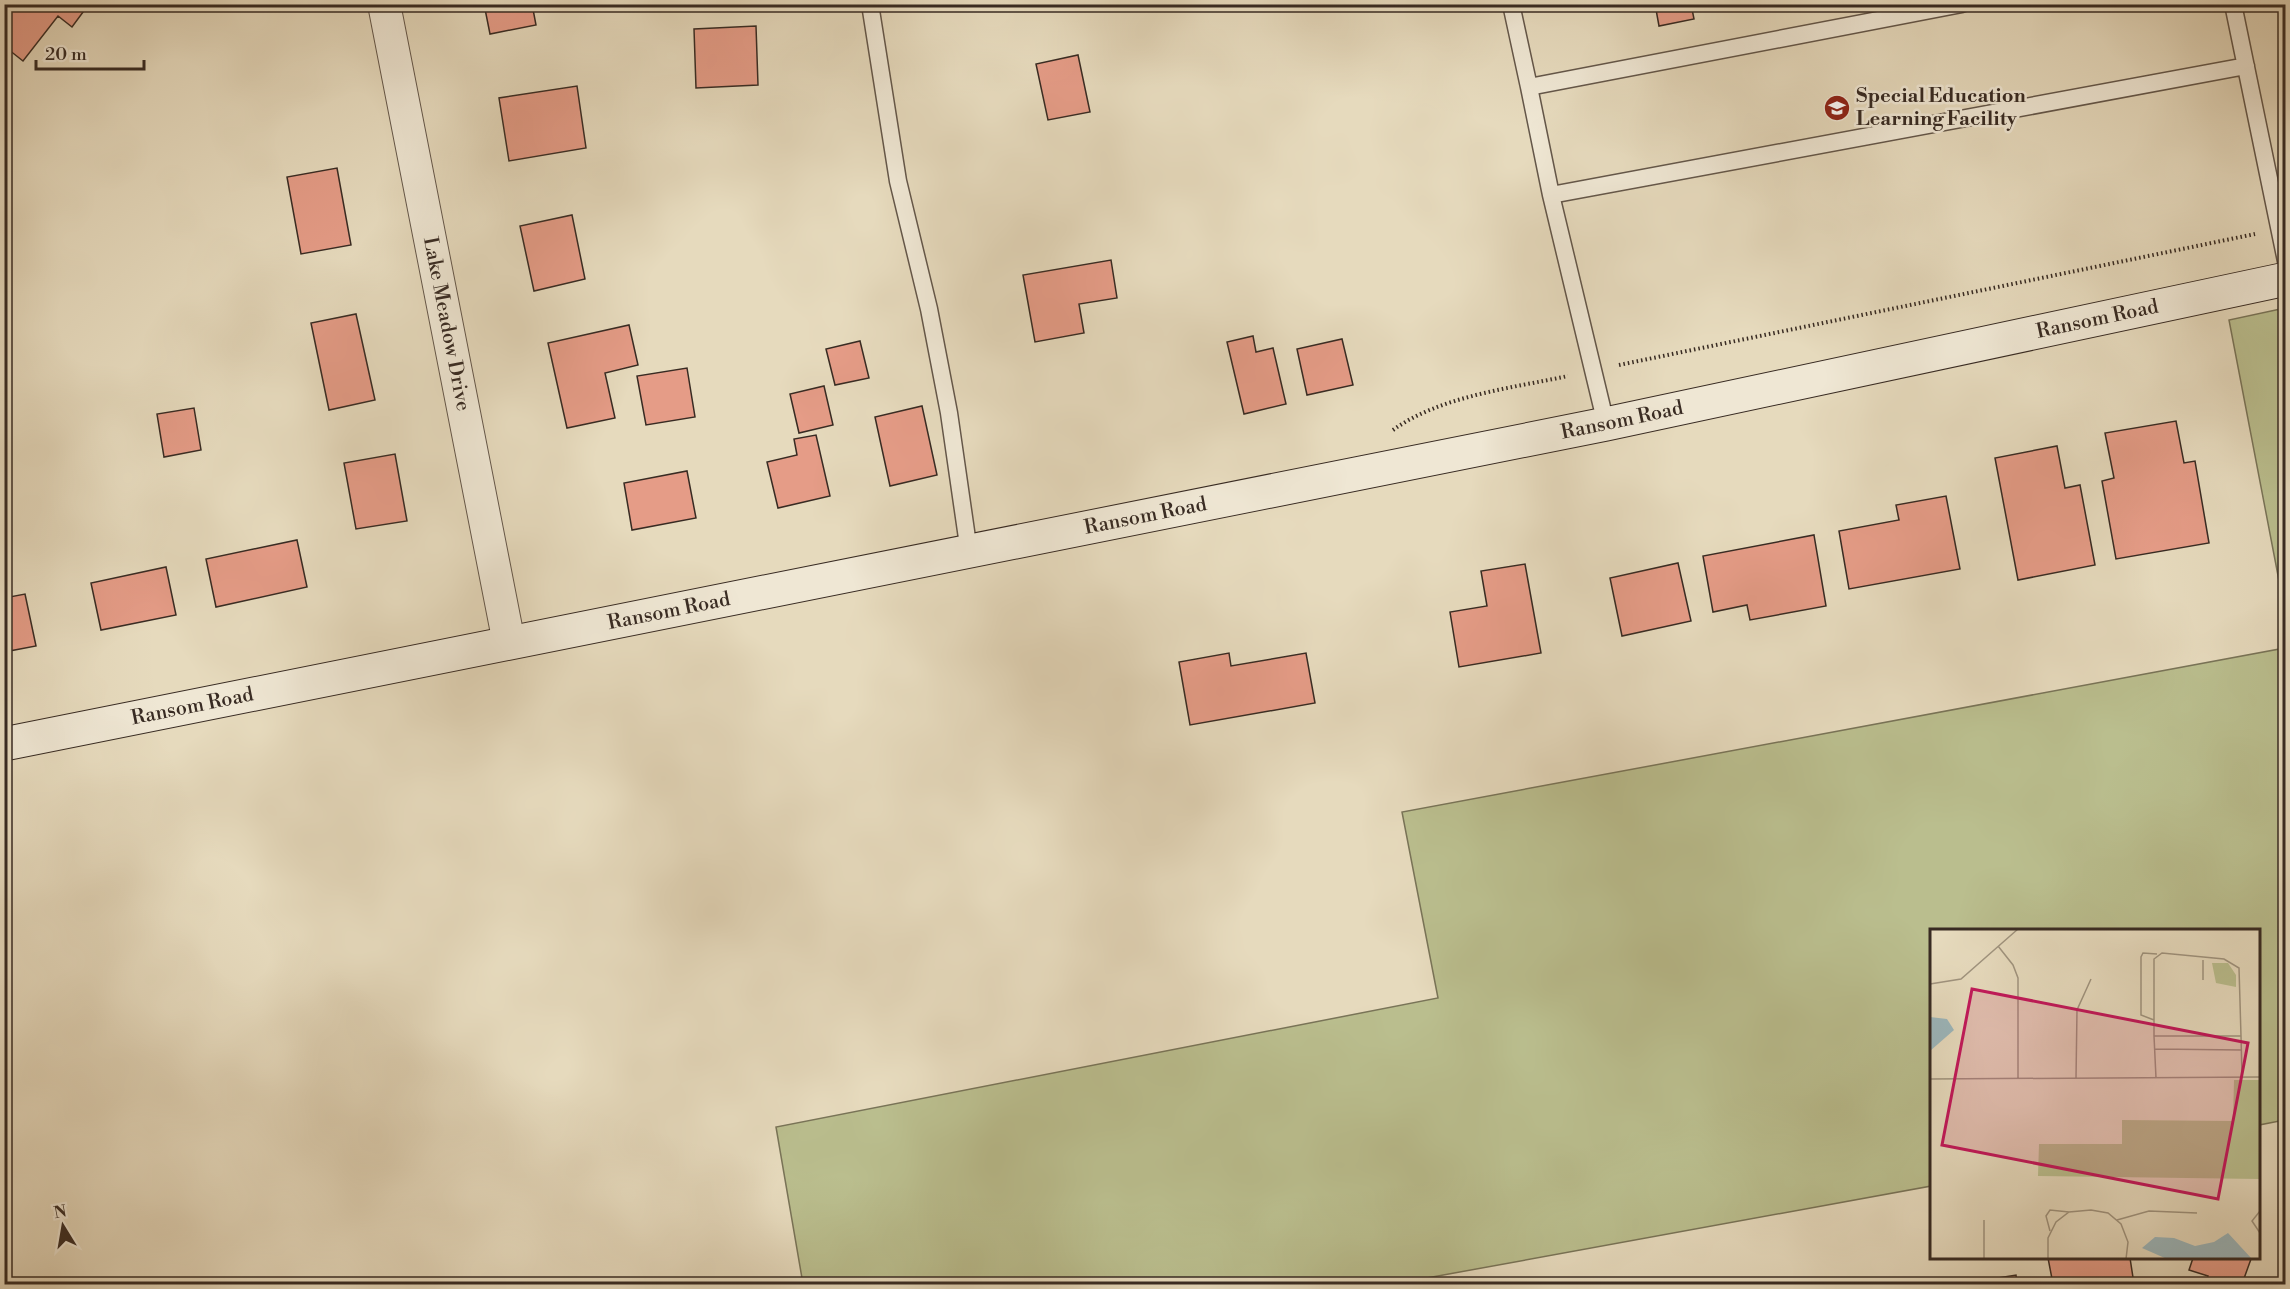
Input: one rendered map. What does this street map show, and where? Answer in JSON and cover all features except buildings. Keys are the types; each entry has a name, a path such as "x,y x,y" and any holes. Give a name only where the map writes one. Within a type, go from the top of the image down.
{"main road":[{"name":"Ransom Road","path":"4,744 1606,424 2286,279"}],"street":[{"name":"Lake Meadow Drive","path":"384,4 509,643"}],"lane":[{"path":"870,4 898,181 929,309 948,413 969,552"},
{"path":"1511,4 1551,195 1606,424"},
{"path":"1529,87 1962,4"},
{"path":"2234,4 2286,261"},
{"path":"1551,195 2246,66"}],"path":[{"path":"1389,433 1409,418 1489,393 2279,230"}],"green space":[{"path":"2286,308 2285,612 2229,320"},
{"path":"2285,648 2285,1120 2260,1125 2260,929 1930,929 1930,1186 1394,1284 803,1284 776,1127 1438,998 1402,812"}],"place":[{"name":"Special Education Learning Facility","path":"1837,108"}]}
